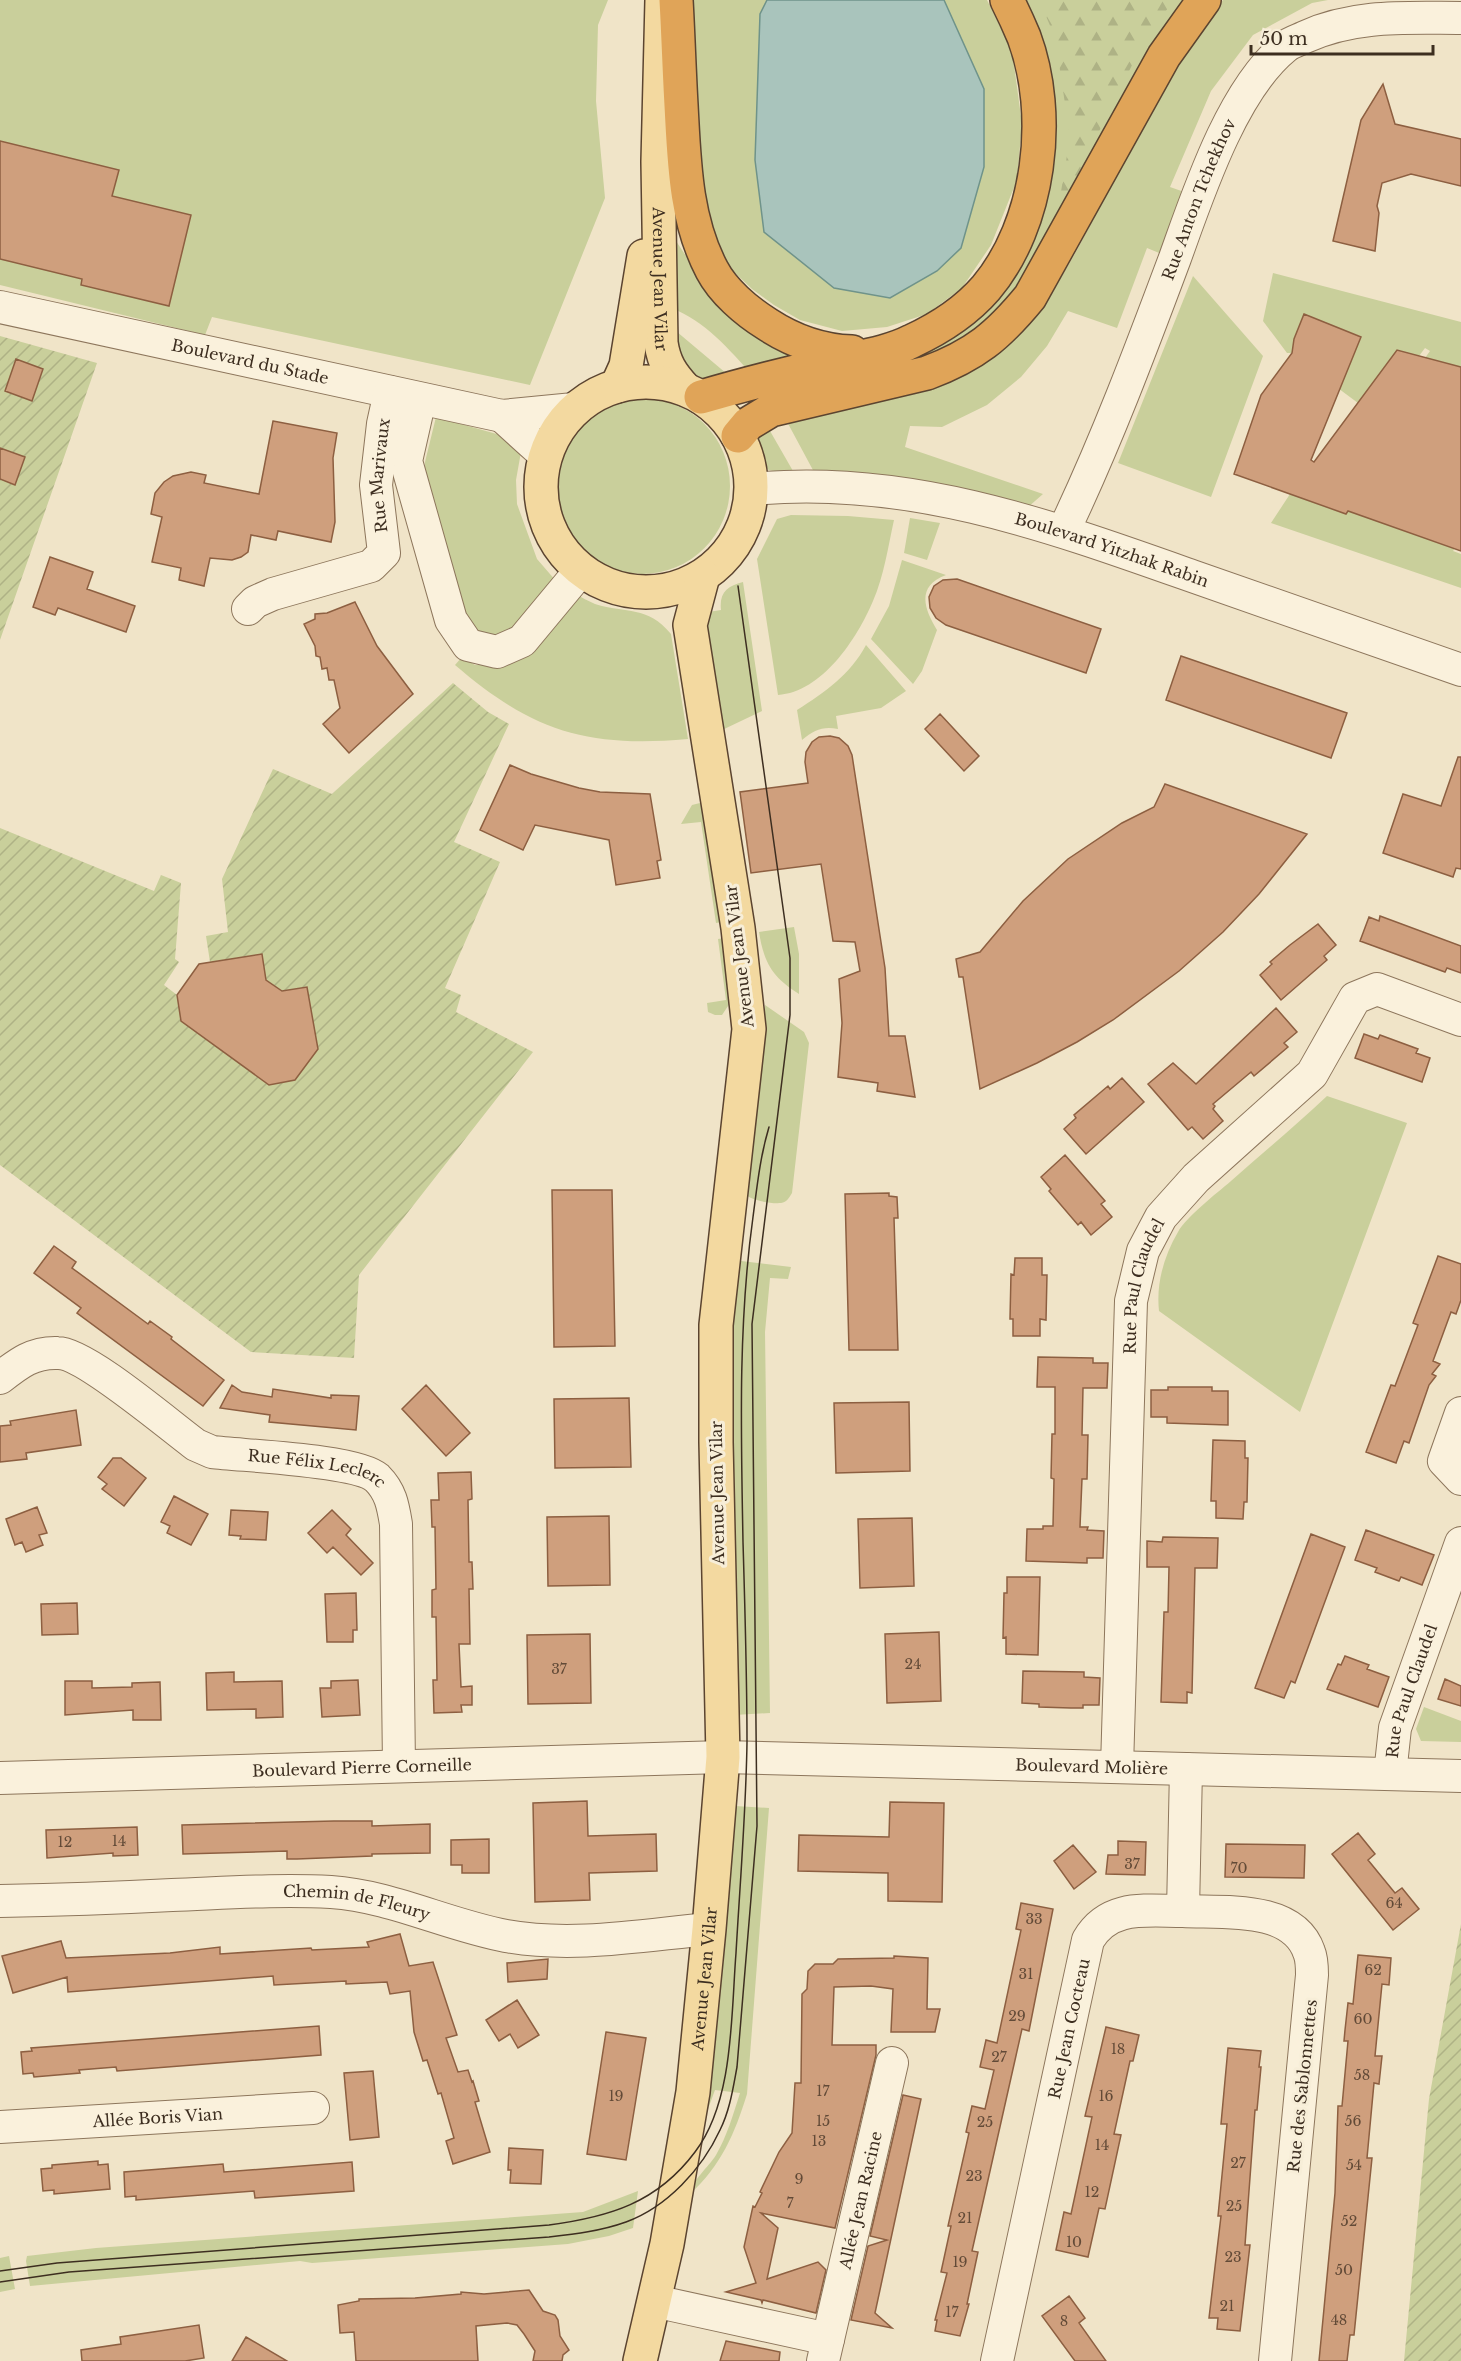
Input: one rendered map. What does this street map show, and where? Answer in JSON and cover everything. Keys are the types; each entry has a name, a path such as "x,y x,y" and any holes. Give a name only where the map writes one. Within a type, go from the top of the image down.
{"highway":[{"path":"676,0 684,166 695,233 713,272 735,299 760,320 786,336 824,350 878,352"},
{"path":"693,393 878,352 910,342 967,307 985,288 1002,266 1016,241 1033,188 1038,132 1038,108 1024,39 1007,0"},
{"path":"738,436 748,424 771,410 927,372 951,364 1003,329 1030,297 1164,56 1204,0"}],"main road":[{"name":"Avenue Jean Vilar","path":"662,0 658,162 661,343 663,360 671,374 693,393"},
{"name":"Avenue Jean Vilar","path":"617,386 626,366 658,162"},
{"path":"640,382 663,383 693,393 722,414 738,436 748,462 752,489 748,513 739,536 724,558 703,576 683,586 662,591 640,592 609,585 581,570 565,555 553,538 544,518 540,497 540,476 545,455 555,431 574,409 587,399 617,386 640,382"},
{"name":"Avenue Jean Vilar","path":"640,2361 667,2244 693,2092 709,1929 723,1757 716,1454 716,1325 749,1029 738,928 690,626 703,576"},
{"path":"640,592 690,626"}],"street":[{"name":"Rue Anton Tchekhov","path":"1064,530 1086,484 1189,216 1232,117 1260,75 1286,46 1328,26 1383,17 1461,18"},
{"name":"Boulevard du Stade","path":"0,307 502,416 574,409"},
{"name":"Rue Marivaux","path":"248,609 255,602 273,594 371,566 384,553 376,485 378,455 390,392"},
{"path":"420,399 406,461 451,620 468,645 498,652 522,641 581,570"},
{"path":"502,416 545,455"},
{"name":"Boulevard Yitzhak Rabin","path":"752,489 823,485 910,493 1064,530 1461,670"},
{"name":"Rue Paul Claudel","path":"1117,1767 1131,1301 1143,1251 1161,1217 1196,1178 1312,1074 1355,998 1377,989 1461,1020"},
{"name":"Rue Félix Leclerc","path":"0,1378 31,1356 60,1353 91,1366 196,1445 212,1452 346,1465 376,1477 392,1498 396,1524 399,1766"},
{"path":"1461,1413 1444,1461 1461,1479"},
{"name":"Rue Paul Claudel","path":"1390,1774 1395,1728 1461,1543"},
{"name":"Boulevard Pierre Corneille","path":"0,1778 723,1757"},
{"name":"Boulevard Molière","path":"723,1757 1461,1776"},
{"path":"1183,1911 1186,1769"},
{"name":"Chemin de Fleury","path":"0,1901 268,1891 331,1892 362,1895 505,1935 544,1941 709,1929"},
{"name":"Rue Jean Cocteau","path":"997,2361 1088,1940 1095,1928 1108,1917 1128,1912 1183,1911"},
{"name":"Rue des Sablonnettes","path":"1183,1911 1267,1916 1290,1927 1303,1939 1311,1954 1312,1975 1275,2361"},
{"name":"Allée Jean Racine","path":"654,2301 825,2350 892,2063"},
{"name":"Allée Boris Vian","path":"0,2127 313,2108"}],"green space":[{"path":"0,0 608,0 598,25 596,101 605,198 530,385 212,317 205,335 0,285"},
{"path":"691,0 987,0 1012,50 1022,124 1017,180 991,245 962,288 927,314 887,327 842,331 800,320 752,289 731,269 711,235 703,204"},
{"path":"1019,0 1188,0 1010,303 977,333 907,366 907,353 1034,218"},
{"path":"1039,0 1174,0 1145,39 1057,216 1070,137 1055,37"},
{"path":"1223,0 1328,0 1312,3 1253,35 1211,91 1170,187 1190,194 1164,255 1147,248 1117,328 1068,311 1047,346 1021,377 987,405 942,427 910,426 905,447 1043,494 1027,508 814,472 785,418 852,404 901,397 937,387 977,366 1002,349 1023,328 1058,283 1171,72 1204,23"},
{"path":"674,238 702,280 801,352 753,376 706,328 671,308"},
{"path":"1273,273 1461,322 1461,402 1425,358 1430,351 1425,348 1419,356 1358,403 1327,380 1360,336 1304,315 1294,339 1292,353 1287,353 1263,321"},
{"path":"1193,276 1263,356 1211,497 1118,463"},
{"path":"670,326 733,379 700,383 678,368"},
{"path":"0,336 97,363 0,640"},
{"path":"642,398 659,399 676,404 704,424 724,452 729,469 729,503 724,520 704,548 676,568 659,573 642,574 625,573 608,568 580,548 560,520 555,503 554,486 555,469 560,452 580,424 608,404 625,399"},
{"path":"436,417 511,438 521,452 516,480 517,504 537,559 556,581 522,625 491,638 480,635 466,618 424,482 425,462"},
{"path":"766,424 793,471 768,470 759,463 752,439"},
{"path":"1374,476 1461,540 1453,551 1461,554 1461,588 1271,523 1290,494"},
{"path":"791,515 894,520 877,591 848,647 823,674 809,684 794,692 778,695 757,559 777,519"},
{"path":"910,518 940,523 927,560 904,553"},
{"path":"902,560 946,575 930,585 927,592 926,606 937,630 922,671 913,684 871,639 889,606"},
{"path":"743,582 762,711 720,731 702,613 721,610 721,599 725,591"},
{"path":"574,593 595,604 645,614 654,618 671,634 688,739 619,741 562,730 536,720 510,706 455,665 462,657 475,665 489,665"},
{"path":"866,645 906,691 881,708 836,716 838,729 819,730 802,740 797,710 845,674"},
{"path":"453,683 488,712 509,724 454,842 500,862 445,988 461,995 456,1012 533,1052 359,1275 354,1358 251,1352 0,1165 0,828 154,891 161,875 181,883 175,959 179,962 164,985 177,995 181,1021 269,1085 295,1080 318,1049 307,987 282,991 266,980 261,954 210,962 206,936 228,932 222,879 273,769 332,794"},
{"path":"700,803 705,808 722,922 716,923 701,822 681,824 692,805"},
{"path":"794,927 799,954 799,994 782,982 771,968 759,932"},
{"path":"724,938 732,1000 722,1015 715,1015 708,1012 707,1003 726,1000 718,939"},
{"path":"765,1005 804,1032 809,1043 792,1193 786,1201 781,1203 759,1201 742,1191"},
{"path":"1327,1096 1407,1123 1300,1412 1159,1311 1158,1301 1162,1270 1182,1226 1202,1205"},
{"path":"733,1260 791,1267 788,1279 770,1278 765,1332 770,1713 734,1715 729,1371"},
{"path":"1424,1707 1461,1721 1461,1742 1421,1741 1416,1729"},
{"path":"735,1806 769,1808 747,2094 726,2148 710,2172 690,2194 694,2184 720,2148 740,2093 715,2090 701,2128"},
{"path":"1461,1924 1461,2361 1404,2361 1429,2099"},
{"path":"638,2191 633,2228 609,2236 568,2244 312,2263 300,2261 30,2286 26,2261 27,2256 96,2248 583,2212"},
{"path":"9,2256 15,2289 0,2292 0,2258"}],"water":[{"path":"767,0 944,0 984,89 984,167 961,248 937,271 890,298 834,288 764,232 755,160 760,14"}],"building":[{"path":"1383,84 1395,124 1461,139 1461,186 1411,174 1382,183 1377,206 1379,213 1375,251 1333,241 1361,120"},
{"path":"0,141 119,170 112,196 191,215 169,306 81,285 82,279 0,259"},
{"path":"1304,314 1361,337 1311,460 1314,462 1397,350 1461,367 1461,551 1348,511 1346,514 1234,474 1261,395 1292,353 1294,339"},
{"path":"16,359 43,369 32,401 5,391"},
{"path":"273,421 337,433 333,458 335,522 331,542 278,531 276,540 251,535 248,552 241,557 232,560 210,558 204,586 179,580 181,568 152,562 162,517 151,514 155,493 164,482 173,476 191,472 206,475 204,483 259,494"},
{"path":"0,448 25,457 15,485 0,479"},
{"path":"50,557 93,572 87,589 135,606 126,632 58,608 55,615 33,607"},
{"path":"957,579 1101,629 1086,673 946,625 936,618 930,608 929,597 934,586 943,580"},
{"path":"355,602 377,646 413,694 349,753 323,724 340,708 334,680 329,680 327,668 322,669 320,657 316,656 315,646 304,624 315,619 315,614 327,613"},
{"path":"1181,656 1347,713 1331,758 1166,700"},
{"path":"940,714 979,756 964,771 925,729"},
{"path":"819,737 839,738 848,746 852,755 885,968 889,1036 905,1036 915,1097 877,1091 878,1083 838,1077 842,1023 839,979 860,971 855,942 833,941 821,864 751,873 740,792 808,783 806,752 812,742"},
{"path":"1458,757 1461,757 1461,869 1456,868 1453,877 1383,853 1403,794 1441,806"},
{"path":"510,765 531,774 579,788 600,792 650,794 661,860 657,861 660,878 616,885 609,840 535,825 523,850 480,830"},
{"path":"1165,784 1307,834 1259,894 1223,932 1179,971 1113,1020 1077,1042 980,1089 963,977 959,977 956,959 980,952 1023,901 1068,859 1122,823 1154,807"},
{"path":"1380,916 1461,946 1461,973 1447,968 1445,972 1360,941 1369,917 1379,921"},
{"path":"1318,924 1336,945 1324,956 1327,960 1281,1000 1260,975 1272,964 1270,962"},
{"path":"262,954 266,980 282,991 307,987 318,1049 295,1080 269,1085 181,1021 177,995 199,964"},
{"path":"1276,1008 1297,1032 1284,1043 1288,1047 1254,1076 1251,1072 1213,1104 1215,1106 1213,1109 1223,1121 1203,1139 1192,1127 1188,1130 1148,1084 1173,1063 1196,1084"},
{"path":"1364,1034 1378,1039 1380,1035 1418,1049 1416,1053 1430,1058 1422,1082 1355,1058"},
{"path":"1122,1078 1144,1102 1086,1154 1064,1129 1076,1118 1074,1115 1108,1086 1110,1089"},
{"path":"1065,1155 1105,1201 1101,1204 1112,1217 1091,1235 1081,1222 1078,1225 1049,1191 1051,1189 1041,1177"},
{"path":"552,1190 612,1190 615,1346 554,1347"},
{"path":"889,1193 889,1196 897,1197 898,1218 894,1218 898,1350 849,1350 845,1194"},
{"path":"54,1246 76,1262 72,1268 148,1324 150,1321 172,1337 171,1339 224,1380 203,1406 77,1313 81,1308 34,1273"},
{"path":"1438,1256 1461,1264 1461,1300 1456,1314 1451,1312 1433,1361 1440,1364 1432,1374 1436,1376 1429,1385 1409,1443 1404,1441 1396,1463 1366,1452 1391,1385 1395,1386 1418,1325 1413,1323"},
{"path":"1015,1258 1042,1258 1042,1275 1047,1275 1046,1320 1040,1319 1040,1336 1013,1336 1013,1319 1010,1319 1011,1274 1014,1275"},
{"path":"1038,1357 1093,1358 1093,1363 1108,1363 1107,1388 1083,1388 1082,1435 1088,1435 1087,1479 1082,1479 1080,1527 1088,1527 1087,1530 1104,1531 1103,1558 1087,1558 1087,1563 1026,1561 1027,1529 1043,1529 1043,1526 1053,1526 1054,1479 1051,1478 1052,1434 1055,1434 1055,1387 1037,1387"},
{"path":"232,1385 242,1392 272,1397 273,1389 331,1398 331,1395 359,1396 356,1430 269,1422 270,1415 220,1408"},
{"path":"426,1385 470,1433 446,1456 402,1409"},
{"path":"1168,1387 1212,1387 1212,1391 1228,1391 1228,1425 1167,1423 1167,1417 1151,1417 1151,1390 1168,1390"},
{"path":"629,1398 631,1467 555,1468 554,1399"},
{"path":"909,1402 910,1471 836,1473 834,1403"},
{"path":"76,1410 81,1445 26,1453 27,1459 0,1462 0,1426 11,1425 10,1421"},
{"path":"1213,1440 1245,1441 1245,1458 1248,1458 1247,1502 1244,1502 1243,1519 1216,1518 1216,1501 1211,1501"},
{"path":"113,1458 121,1458 146,1478 124,1506 102,1489 107,1484 98,1477"},
{"path":"471,1472 472,1499 468,1500 469,1562 472,1562 473,1589 469,1589 470,1644 459,1644 461,1687 472,1686 472,1705 461,1705 462,1712 434,1713 433,1680 437,1680 436,1617 432,1617 432,1590 436,1589 435,1527 432,1527 431,1500 439,1500 438,1473"},
{"path":"174,1496 208,1514 191,1545 167,1533 170,1526 161,1522"},
{"path":"37,1507 47,1533 39,1535 43,1545 26,1552 22,1542 15,1545 6,1519"},
{"path":"231,1510 268,1512 266,1540 240,1539 241,1536 229,1535"},
{"path":"332,1510 351,1529 346,1535 373,1563 361,1575 333,1547 327,1553 308,1533"},
{"path":"609,1516 610,1585 548,1586 547,1517"},
{"path":"912,1518 914,1586 860,1588 858,1519"},
{"path":"1366,1530 1434,1555 1422,1585 1401,1577 1399,1581 1375,1572 1377,1568 1355,1560"},
{"path":"1311,1534 1345,1547 1295,1683 1291,1681 1284,1698 1255,1688"},
{"path":"1163,1537 1218,1538 1217,1568 1195,1568 1192,1693 1187,1692 1187,1703 1161,1702 1164,1612 1168,1612 1169,1567 1147,1567 1147,1541 1162,1542"},
{"path":"1007,1577 1040,1577 1038,1655 1006,1654 1006,1637 1003,1638 1004,1593 1007,1593"},
{"path":"356,1593 357,1630 353,1630 353,1642 327,1642 325,1594"},
{"path":"77,1603 78,1634 42,1635 41,1604"},
{"path":"939,1632 941,1701 887,1703 885,1634"},
{"path":"590,1634 591,1703 528,1704 527,1635"},
{"path":"1345,1656 1369,1665 1367,1669 1389,1677 1378,1707 1327,1689 1338,1664 1341,1665"},
{"path":"1023,1671 1084,1672 1084,1677 1100,1678 1099,1705 1071,1708 1039,1707 1039,1704 1022,1703"},
{"path":"234,1672 234,1682 282,1681 283,1717 256,1718 256,1709 207,1710 206,1673"},
{"path":"1445,1679 1461,1686 1461,1706 1438,1699"},
{"path":"358,1680 360,1715 322,1717 320,1688 331,1688 331,1681"},
{"path":"65,1681 92,1681 92,1688 132,1687 132,1683 160,1682 161,1720 133,1720 133,1710 65,1715"},
{"path":"587,1801 588,1836 656,1834 657,1871 589,1873 590,1900 535,1902 533,1803"},
{"path":"890,1802 944,1803 942,1902 888,1901 888,1873 798,1871 799,1835 889,1837"},
{"path":"372,1821 372,1826 430,1824 430,1853 297,1859 287,1859 287,1851 183,1854 182,1825"},
{"path":"137,1827 138,1855 113,1856 113,1853 47,1858 46,1830"},
{"path":"1358,1833 1375,1854 1368,1860 1395,1893 1402,1888 1419,1909 1393,1930 1332,1854"},
{"path":"489,1839 489,1873 462,1873 462,1865 451,1865 451,1840"},
{"path":"1118,1841 1146,1842 1145,1875 1106,1874 1108,1855 1118,1855"},
{"path":"1226,1844 1305,1845 1304,1878 1225,1877"},
{"path":"1073,1845 1096,1872 1074,1889 1054,1861"},
{"path":"1021,1903 1053,1909 1029,2031 1022,2029 972,2251 978,2252 967,2304 969,2304 960,2336 935,2331 937,2320 935,2320 947,2273 941,2272 951,2226 948,2226 969,2133 966,2132 972,2106 985,2109 994,2070 980,2067 986,2040 997,2043 1021,1930 1016,1929"},
{"path":"400,1934 409,1966 433,1962 457,2035 446,2038 458,2072 468,2070 479,2101 475,2102 490,2152 453,2164 446,2141 454,2138 441,2093 438,2094 427,2060 423,2061 414,2032 410,1991 390,1994 387,1982 346,1984 346,1981 274,1985 273,1976 68,1992 67,1977 13,1993 2,1956 61,1941 66,1958 170,1953 220,1947 220,1954 369,1947 367,1942"},
{"path":"1358,1955 1391,1958 1389,1985 1382,1984 1375,2056 1382,2056 1379,2084 1374,2083 1367,2158 1372,2158 1354,2335 1350,2335 1347,2361 1319,2361 1335,2193 1338,2106 1342,2106 1348,2041 1344,2041 1345,2030 1348,2003 1353,2004"},
{"path":"894,1956 928,1958 927,2009 940,2009 935,2032 891,2032 893,1989 871,1986 834,1987 832,2045 876,2045 876,2055 835,2228 761,2213 778,2228 767,2279 818,2262 826,2270 816,2313 763,2300 762,2303 761,2300 726,2292 756,2283 744,2247 753,2206 755,2207 762,2193 760,2192 779,2152 792,2133 795,2083 801,2083 802,1994 807,1989 808,1971 815,1964 833,1964 838,1959 894,1958"},
{"path":"548,1959 547,1979 508,1982 507,1963"},
{"path":"517,2000 539,2035 518,2048 510,2034 499,2041 486,2020"},
{"path":"319,2026 321,2055 117,2071 116,2067 34,2077 33,2073 23,2074 21,2052 32,2051 31,2048"},
{"path":"1106,2027 1139,2035 1133,2061 1130,2061 1114,2134 1121,2135 1105,2209 1099,2208 1088,2257 1056,2250 1064,2212 1071,2214 1092,2117 1085,2116"},
{"path":"606,2032 646,2038 626,2160 587,2154"},
{"path":"1228,2048 1261,2051 1245,2245 1250,2245 1240,2331 1217,2329 1218,2318 1209,2318 1221,2216 1218,2216 1227,2124 1221,2124"},
{"path":"373,2071 379,2137 350,2140 344,2073"},
{"path":"903,2095 921,2099 875,2313 892,2328 851,2320 868,2246 887,2240 870,2236"},
{"path":"509,2148 543,2150 541,2184 510,2183"},
{"path":"98,2161 98,2165 108,2164 110,2189 54,2194 54,2190 43,2191 41,2169 52,2168 52,2165"},
{"path":"352,2162 354,2191 255,2198 254,2191 136,2200 136,2196 125,2197 124,2172 223,2164 224,2172"},
{"path":"529,2290 543,2311 555,2315 558,2320 560,2336 569,2350 563,2355 562,2361 533,2361 535,2351 524,2334 517,2325 507,2323 476,2326 478,2361 356,2361 354,2332 340,2333 338,2305 359,2301 359,2299 415,2298 461,2294 461,2292 484,2294"},
{"path":"1069,2296 1085,2318 1079,2323 1106,2361 1075,2361 1042,2316"},
{"path":"199,2325 204,2358 185,2361 82,2361 81,2350 121,2344 120,2337"},
{"path":"246,2337 287,2361 232,2361"},
{"path":"726,2341 780,2352 779,2361 720,2361"}],"tram line":[{"path":"0,2282 69,2272 549,2237 598,2230 626,2222 669,2197 703,2159 723,2122 731,2099 737,2067 757,1826 752,1324 790,1015 790,958 738,586"},
{"path":"0,2271 57,2263 571,2222 612,2212 648,2195 665,2184 695,2152 708,2131 717,2108 724,2083 731,2030 747,1742 742,1460 743,1339 753,1217 761,1161 769,1127"}]}
